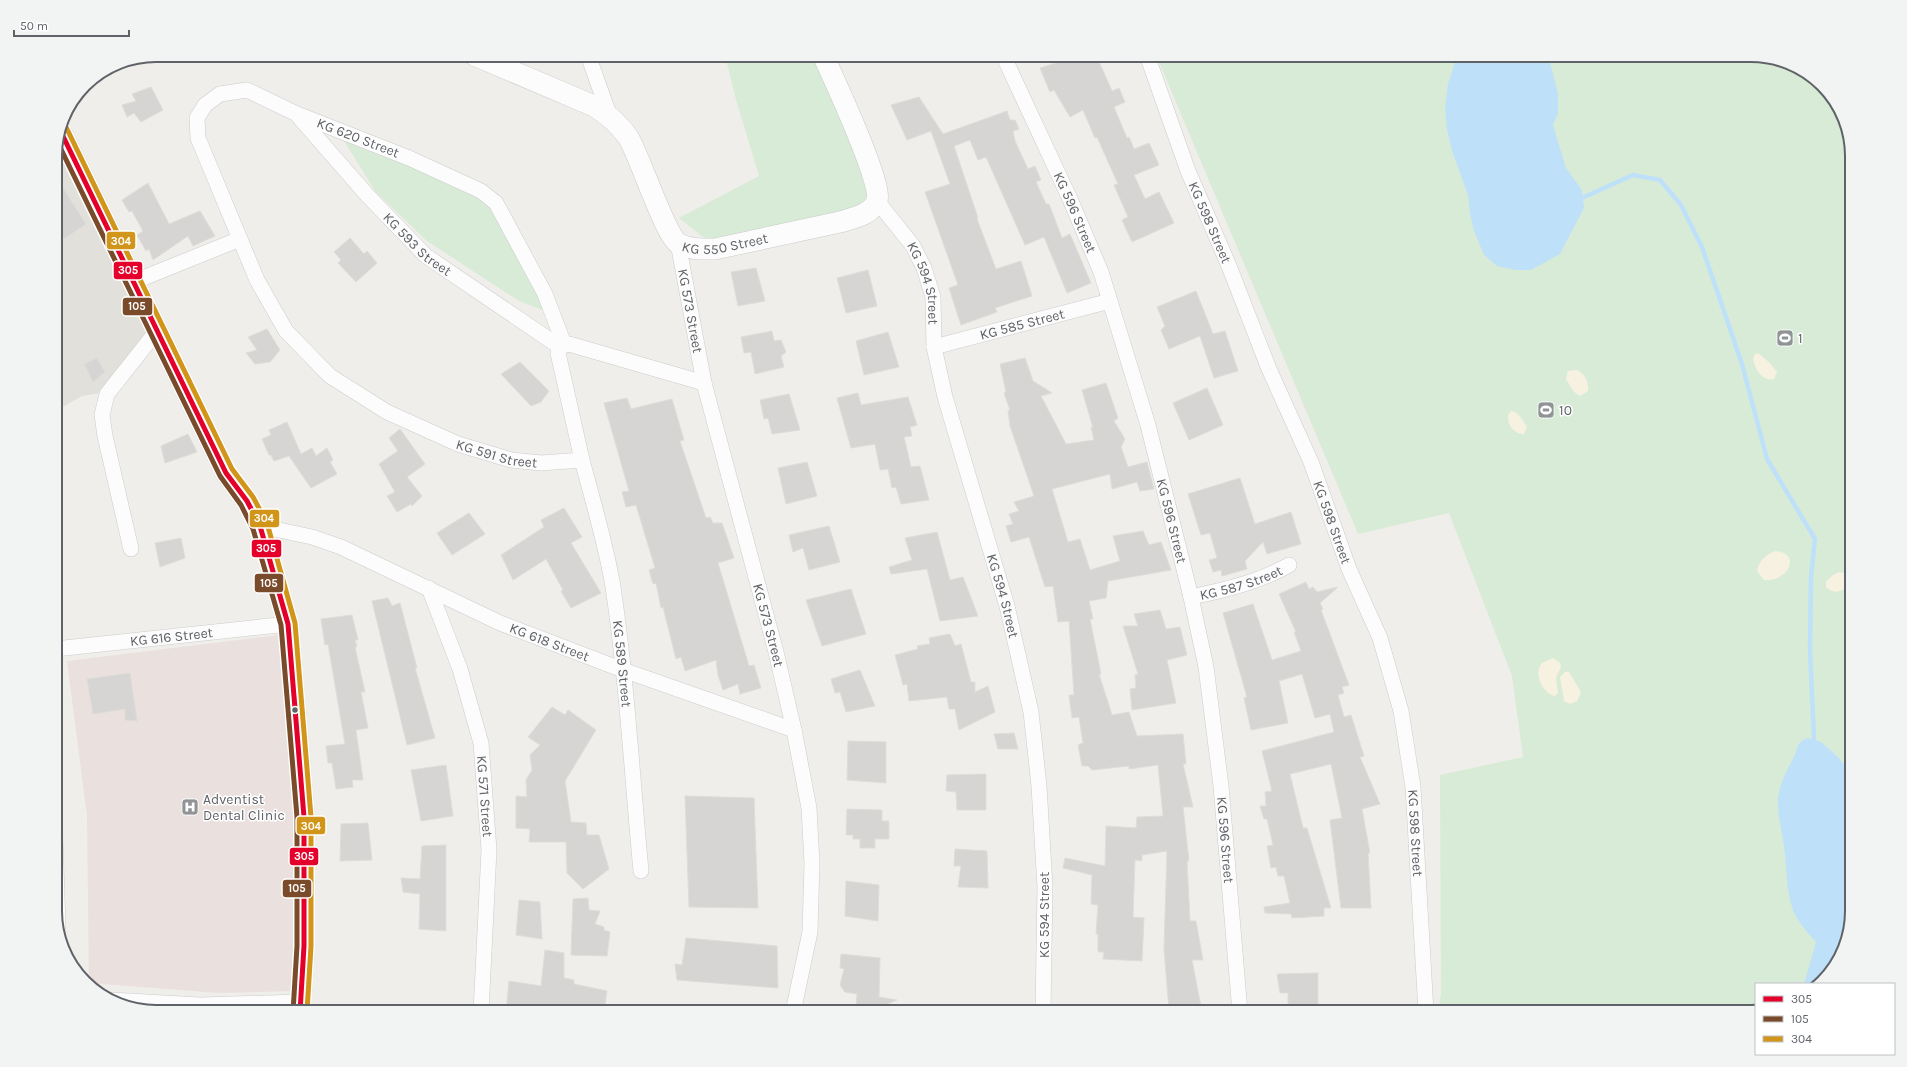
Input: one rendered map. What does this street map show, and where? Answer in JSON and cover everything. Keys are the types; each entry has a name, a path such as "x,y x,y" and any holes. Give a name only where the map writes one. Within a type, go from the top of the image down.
{"street":[{"name":"KG 550 Street","path":"498,62 594,106 610,117 628,136 663,218 678,243 696,250 715,249 840,222 860,216 870,210 877,201"},
{"path":"590,62 610,117"},
{"path":"826,62 855,129 875,182 878,193 877,201"},
{"name":"KG 596 Street","path":"1006,62 1070,199 1100,272 1148,425 1191,597 1206,668 1221,786 1239,1005"},
{"name":"KG 598 Street","path":"1149,62 1188,171 1229,266 1269,369 1311,462 1349,569 1380,638 1401,711 1413,787 1426,1005"},
{"name":"KG 620 Street","path":"240,239 198,138 197,118 204,106 220,94 247,90 297,114 409,158 481,191 496,203 545,294 562,346"},
{"name":"KG 593 Street","path":"297,114 368,196 426,256 562,346"},
{"path":"64,138 226,473 247,501 260,526 288,624 304,818 304,946 300,1005"},
{"name":"KG 594 Street","path":"877,201 913,246 924,268 933,297 934,347 945,397 1006,606 1031,712 1039,786 1045,887 1043,1005"},
{"path":"133,282 240,239"},
{"name":"KG 591 Street","path":"240,239 257,280 286,331 330,376 387,412 458,444 511,460 541,463 582,460"},
{"name":"KG 573 Street","path":"678,243 704,383 774,644 794,730 809,808 812,862 810,932 794,1005"},
{"name":"KG 585 Street","path":"934,347 1110,301"},
{"path":"131,549 105,436 102,415 108,394 157,331"},
{"path":"582,460 558,353 562,346 704,383"},
{"name":"KG 589 Street","path":"582,460 600,529 612,586 623,670 641,871"},
{"name":"KG 618 Street","path":"260,526 312,537 341,548 429,588 500,623 623,670 794,730"},
{"name":"KG 587 Street","path":"1191,597 1224,590 1271,576 1290,565"},
{"name":"KG 571 Street","path":"429,588 460,669 481,743 489,850 481,1005"},
{"name":"KG 616 Street","path":"62,648 288,624"},
{"path":"130,1001 200,1005"}],"shaded area":[{"path":"62,156 153,329 101,393 82,396 62,407"},
{"name":"Adventist Dental Clinic","path":"278,635 294,797 295,991 219,993 96,984 89,977 87,816 67,661"}],"green space":[{"path":"727,62 831,62 883,195 870,217 717,248 679,218 759,176 736,100"},
{"path":"1159,62 1751,62 1781,67 1803,78 1822,94 1840,126 1845,150 1845,911 1842,935 1838,947 1826,968 1811,983 1755,983 1755,1005 1751,1005 1439,1005 1441,994 1440,775 1523,757 1512,676 1449,513 1358,534"},
{"path":"338,131 499,203 550,313 519,301 427,241 375,191"}],"sand":[{"path":"1758,353 1770,363 1777,372 1774,379 1762,376 1757,370 1753,358 1755,354"},
{"path":"1577,370 1584,376 1588,384 1588,391 1580,396 1574,392 1566,379 1568,371"},
{"path":"1511,411 1519,415 1527,427 1524,434 1514,431 1510,425 1508,415"},
{"path":"1775,551 1783,553 1788,557 1790,562 1789,567 1780,577 1764,580 1757,571 1759,564 1763,558"},
{"path":"1839,572 1845,573 1845,588 1836,592 1829,590 1826,587 1826,582 1833,575"},
{"path":"1553,658 1560,663 1561,667 1556,678 1558,693 1555,696 1546,691 1543,687 1540,682 1538,672 1542,663"},
{"path":"1565,672 1569,672 1581,692 1577,701 1570,704 1564,701 1560,677"}],"water":[{"path":"1455,62 1550,62 1558,93 1558,113 1553,125 1566,168 1582,190 1584,208 1560,254 1531,270 1515,270 1497,266 1484,255 1474,231 1468,195 1452,151 1447,129 1445,108 1448,84"},
{"path":"1808,738 1821,742 1838,757 1845,766 1844,923 1838,947 1826,968 1811,983 1804,983 1816,942 1797,919 1791,903 1778,804 1782,782 1795,756 1799,744 1804,739"}],"building":[{"path":"1099,62 1112,91 1119,88 1125,102 1114,107 1127,138 1129,137 1134,149 1149,143 1159,165 1134,175 1145,199 1159,192 1174,223 1132,242 1122,220 1128,217 1114,185 1118,184 1083,110 1070,117 1054,90 1050,92 1040,68 1056,63"},
{"path":"151,87 163,110 141,122 134,113 127,117 122,105 136,101 132,94"},
{"path":"919,97 943,134 1007,111 1010,120 1015,120 1019,129 1013,131 1015,141 1028,169 1035,166 1041,180 1036,182 1046,204 1049,204 1062,238 1070,234 1091,283 1067,293 1044,237 1025,245 986,157 978,160 970,140 954,146 978,218 977,219 996,269 1021,261 1032,296 995,308 997,312 961,325 949,288 958,285 925,192 950,184 931,131 907,140 891,105"},
{"path":"148,183 169,224 200,211 215,236 193,246 188,236 153,260 149,249 146,251 137,235 143,231 132,211 129,212 122,200"},
{"path":"62,189 86,224 64,239 62,236"},
{"path":"350,238 364,254 367,251 377,263 356,282 338,263 341,260 334,252"},
{"path":"756,268 765,301 738,306 731,272"},
{"path":"868,270 877,306 846,313 837,278"},
{"path":"1196,291 1213,334 1225,331 1238,371 1214,378 1200,336 1169,349 1161,330 1165,326 1157,307"},
{"path":"267,329 280,350 270,362 255,364 246,353 257,350 248,337"},
{"path":"772,331 774,341 781,340 786,352 781,356 784,367 755,374 751,352 744,353 741,337"},
{"path":"888,332 899,367 864,375 856,341"},
{"path":"97,358 105,372 93,382 84,364"},
{"path":"1025,358 1033,381 1052,393 1041,396 1066,444 1094,440 1091,427 1093,428 1082,390 1106,383 1118,418 1114,421 1125,439 1121,447 1128,467 1147,462 1154,489 1140,491 1137,482 1112,489 1110,474 1052,489 1068,542 1080,539 1090,570 1120,561 1113,536 1143,531 1149,545 1161,542 1171,570 1108,581 1106,598 1089,601 1093,619 1090,619 1101,674 1099,674 1112,715 1129,712 1137,736 1183,734 1186,764 1183,764 1193,807 1183,807 1189,861 1187,861 1190,921 1196,921 1203,960 1192,960 1201,1005 1169,1005 1164,949 1167,851 1142,855 1142,861 1135,860 1133,917 1144,918 1142,961 1103,959 1104,952 1098,952 1098,934 1096,934 1098,905 1091,904 1092,875 1063,868 1065,858 1105,866 1106,826 1136,828 1137,817 1163,816 1158,765 1129,769 1129,766 1092,770 1088,766 1082,766 1078,745 1083,743 1079,717 1072,718 1069,695 1074,695 1069,621 1058,622 1053,586 1045,587 1029,537 1011,542 1006,526 1013,524 1009,514 1019,511 1014,502 1034,496 1010,426 1008,411 1010,410 1004,393 1006,392 1000,364"},
{"path":"520,362 549,391 541,402 531,406 501,374"},
{"path":"1207,388 1223,425 1189,440 1173,403"},
{"path":"858,393 861,405 908,397 917,425 910,427 912,436 904,437 911,467 920,466 929,500 901,504 896,487 892,488 888,469 880,470 875,444 851,448 837,398"},
{"path":"789,394 800,430 772,434 768,418 764,419 760,400"},
{"path":"627,398 631,409 672,399 684,440 680,441 706,518 710,517 713,523 722,523 734,558 718,563 749,666 754,665 761,688 740,694 738,684 723,690 718,675 716,660 685,671 681,657 676,659 663,607 661,608 656,583 653,584 649,570 655,568 636,505 626,507 622,492 629,491 604,403"},
{"path":"287,422 301,454 312,448 316,456 327,448 333,460 330,462 337,474 311,488 289,456 274,461 271,455 269,455 262,439 271,435 269,430"},
{"path":"400,429 425,464 407,477 422,496 412,506 411,504 397,512 387,496 395,492 379,464 398,451 389,438"},
{"path":"188,434 197,452 165,463 161,446"},
{"path":"807,462 817,496 786,504 778,468"},
{"path":"1240,478 1255,524 1291,512 1301,544 1267,554 1263,542 1245,561 1247,569 1222,576 1221,570 1213,572 1209,560 1217,558 1210,533 1201,535 1188,494"},
{"path":"564,508 582,537 571,543 601,593 571,608 546,559 513,580 501,555 544,527 541,520"},
{"path":"469,513 485,534 452,555 437,533"},
{"path":"829,526 840,562 809,570 803,548 793,552 789,535"},
{"path":"937,532 950,580 963,577 978,616 940,621 927,569 891,574 889,567 912,560 905,538"},
{"path":"181,538 185,558 160,567 155,543"},
{"path":"1306,582 1309,589 1313,587 1317,592 1338,587 1320,603 1323,609 1321,610 1349,685 1342,687 1344,693 1338,695 1344,717 1351,715 1364,756 1360,757 1380,804 1362,809 1370,853 1368,853 1371,908 1341,908 1330,820 1342,818 1331,764 1290,774 1303,828 1307,828 1331,908 1324,908 1324,916 1292,918 1291,914 1265,913 1264,907 1290,903 1284,876 1278,876 1276,867 1271,868 1267,846 1273,845 1267,819 1264,819 1260,806 1266,806 1265,792 1272,791 1262,751 1334,732 1330,714 1315,718 1302,674 1279,681 1288,723 1251,730 1244,698 1247,697 1223,613 1253,604 1272,660 1301,651 1294,632 1296,632 1279,594"},
{"path":"851,589 866,634 822,646 806,600"},
{"path":"388,598 392,606 400,603 417,668 415,668 435,738 407,745 372,601"},
{"path":"1160,610 1166,629 1180,627 1187,655 1167,660 1176,703 1132,710 1130,689 1136,688 1135,675 1138,674 1123,626 1138,626 1134,614"},
{"path":"352,615 358,640 355,640 357,647 355,647 365,692 361,692 368,728 356,730 363,780 352,780 353,787 336,789 332,763 328,763 326,746 345,744 328,644 325,645 321,619"},
{"path":"950,634 955,646 961,644 971,682 975,682 975,692 988,686 995,712 959,730 955,709 949,709 947,697 909,701 907,684 903,685 895,655 918,649 917,646 930,644 929,638"},
{"path":"860,670 875,706 846,712 840,692 835,693 831,679"},
{"path":"130,673 137,721 125,720 125,709 93,714 87,679"},
{"path":"552,707 565,715 568,710 596,730 565,781 571,822 586,823 587,835 599,835 609,869 583,889 567,873 566,842 529,842 530,829 516,828 516,796 527,797 526,780 532,770 530,755 540,745 528,737"},
{"path":"1014,733 1018,749 998,749 994,734"},
{"path":"848,741 886,742 886,783 847,780"},
{"path":"446,765 453,816 421,821 411,770"},
{"path":"986,774 986,810 957,810 956,792 946,791 947,775"},
{"path":"685,796 754,798 758,908 689,907"},
{"path":"847,809 882,810 882,821 889,821 889,839 875,839 875,848 860,848 860,839 853,839 853,835 846,835"},
{"path":"368,823 372,860 340,861 341,824"},
{"path":"446,845 446,931 419,929 420,894 403,892 401,878 420,879 422,846"},
{"path":"955,849 987,851 988,888 958,887 961,866 954,866"},
{"path":"846,881 879,885 878,921 845,916"},
{"path":"588,898 589,910 600,911 595,924 604,927 604,930 610,932 607,956 571,955 573,899"},
{"path":"519,900 540,902 542,939 516,935"},
{"path":"686,938 777,946 778,988 677,980 675,964 682,965"},
{"path":"545,950 564,953 564,978 574,980 574,984 607,991 605,1005 507,1005 509,981 541,986"},
{"path":"841,954 880,958 879,997 897,1000 885,1005 856,1005 857,994 845,992 840,985 844,969 840,968"},
{"path":"1318,973 1318,1005 1288,1005 1288,993 1280,993 1277,974"}],"waterway":[{"path":"1582,198 1633,175 1660,180 1681,205 1702,247 1742,364 1767,459 1815,539 1811,577 1810,650 1814,739"}],"transit line":[{"name":"304","path":"66,128 232,469 253,497 267,523 295,623 311,817 311,946 307,1005"},
{"name":"305","path":"64,138 226,473 247,501 260,526 288,624 304,817 304,946 300,1005"},
{"name":"105","path":"62,151 220,476 241,505 253,529 281,625 297,817 297,946 293,1005"}],"place":[{"name":"1","path":"1785,338"},
{"name":"10","path":"1546,410"},
{"name":"Adventist Dental Clinic","path":"190,807"}]}
